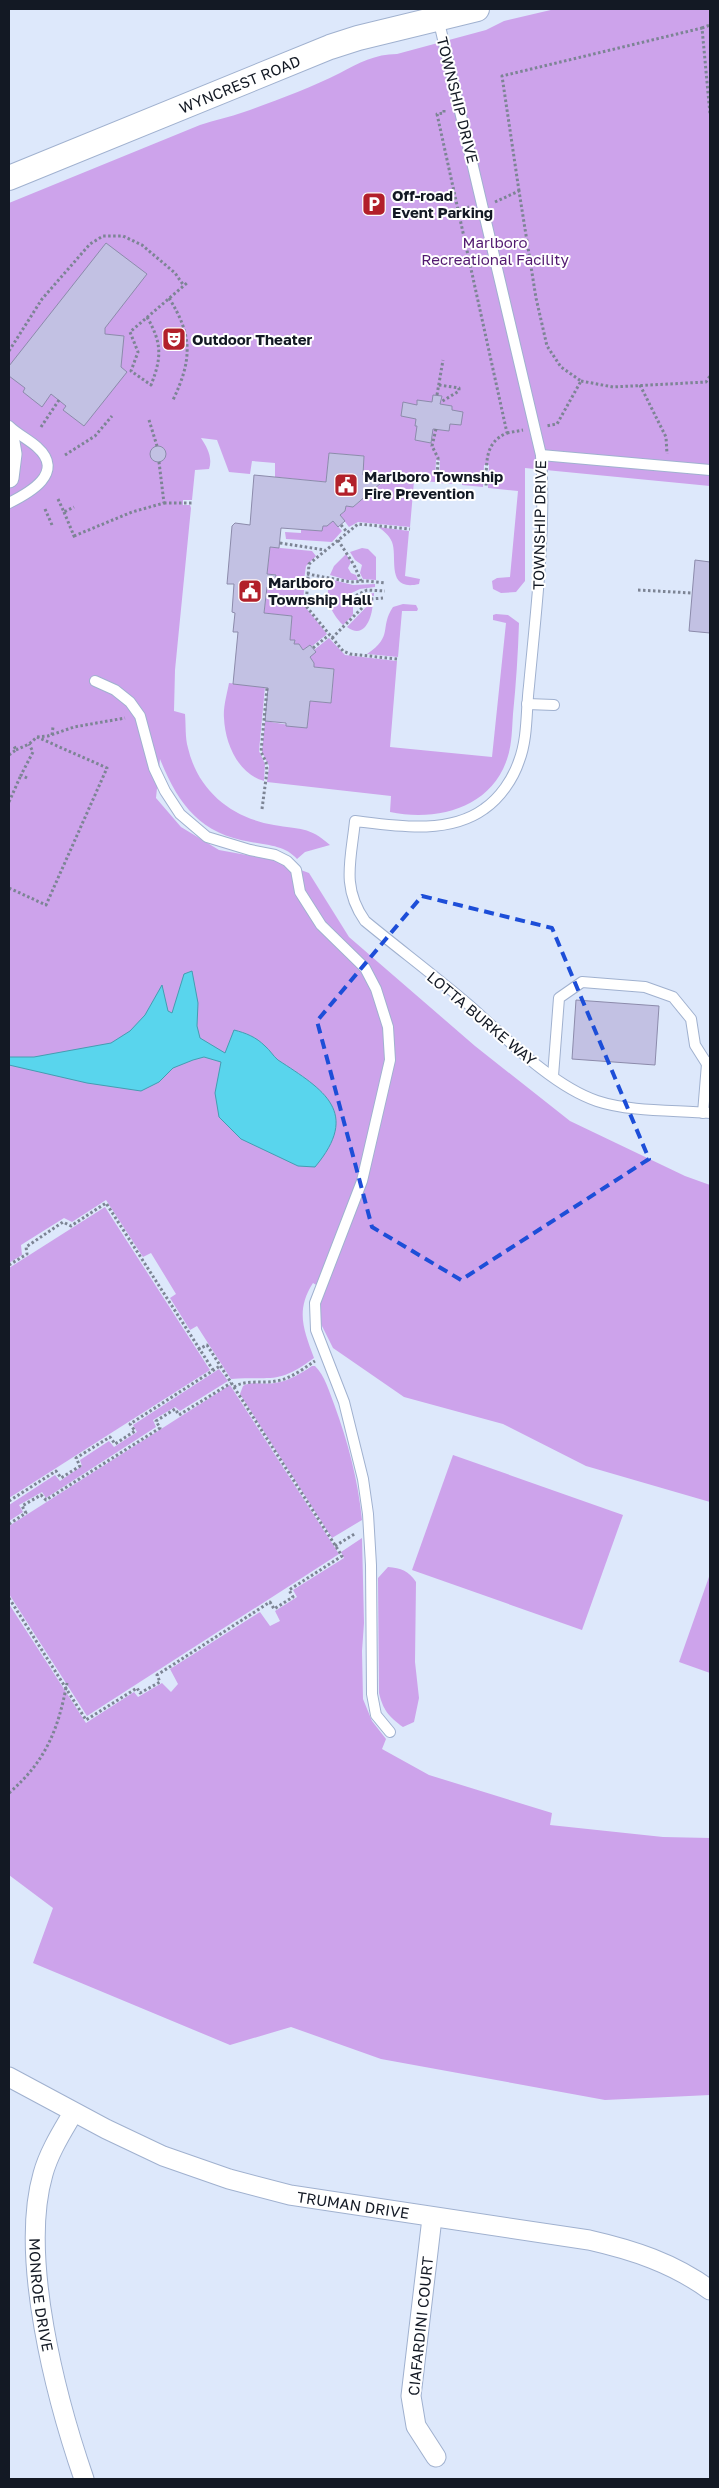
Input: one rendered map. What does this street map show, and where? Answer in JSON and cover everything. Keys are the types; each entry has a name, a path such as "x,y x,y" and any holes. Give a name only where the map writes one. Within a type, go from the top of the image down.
{"street":[{"name":"WYNCREST ROAD","path":"9,178 330,47 358,38 477,9"},
{"path":"9,436 12,454 9,478"},
{"name":"TRUMAN DRIVE","path":"9,2077 73,2112 163,2156 229,2179 290,2195 432,2218 589,2240 629,2249 656,2259 710,2290"},
{"name":"MONROE DRIVE","path":"73,2112 50,2155 43,2174 36,2208 35,2231 43,2315 59,2396 84,2479"},
{"name":"CIAFARDINI COURT","path":"432,2218 411,2396 416,2426 436,2457"}],"lane":[{"name":"TOWNSHIP DRIVE","path":"355,821 391,826 434,825 466,818 484,809 497,797 512,777 519,761 527,704 537,607 542,500 541,455 438,18"},
{"path":"9,426 38,447 46,458 47,468 43,481 33,491 9,503"},
{"path":"541,455 710,470"},
{"path":"95,681 115,690 130,702 140,716 154,768 165,791 180,814 207,837 250,850 275,855 287,861 296,870 300,892 322,925 365,968 376,989 388,1027 390,1060 362,1181 315,1303 316,1330 324,1355 344,1402 356,1444 363,1479 369,1524 372,1694 376,1715 390,1732"},
{"path":"527,704 554,705"},
{"name":"LOTTA BURKE WAY","path":"355,821 349,874 350,894 354,906 365,921 553,1076 573,1089 598,1102 616,1106 706,1113"},
{"path":"553,1076 559,998 582,982 645,987 673,997 690,1020 695,1045 709,1063 706,1113"}],"path":[{"path":"710,25 502,76 536,298 547,346 561,367 581,381 613,387 710,382"},
{"path":"702,28 710,114"},
{"path":"443,105 444,113 437,114 506,433"},
{"path":"458,210 503,200 519,192"},
{"path":"9,351 42,299 90,244 103,236 123,236 142,245 186,285 169,298 147,317 130,332 138,352 130,371 151,385 157,369 160,350 156,333 147,317"},
{"path":"169,298 182,322 188,347 184,374 173,400"},
{"path":"437,396 443,360"},
{"path":"706,382 710,376"},
{"path":"486,487 490,446 499,436 506,433 557,424 581,381"},
{"path":"439,385 460,388 459,391 441,402"},
{"path":"640,385 666,437 667,465"},
{"path":"41,427 59,400"},
{"path":"66,455 95,436 112,416"},
{"path":"148,420 157,446"},
{"path":"436,430 432,446 438,458 437,483"},
{"path":"159,462 164,503"},
{"path":"58,498 73,537 132,512 164,503 192,503"},
{"path":"64,512 74,507"},
{"path":"45,509 52,525"},
{"path":"398,659 346,653 306,606 307,574 309,564 358,524 410,529"},
{"path":"341,525 347,532"},
{"path":"338,540 362,581"},
{"path":"280,543 326,550"},
{"path":"307,574 351,582 385,583"},
{"path":"275,581 306,585"},
{"path":"346,600 367,590 385,591"},
{"path":"638,590 692,593"},
{"path":"332,638 371,599 384,598"},
{"path":"313,648 329,635"},
{"path":"262,809 267,771 266,762 260,752 267,688"},
{"path":"9,755 15,748 29,744 37,737 52,735 74,727 140,716"},
{"path":"52,735 54,727"},
{"path":"9,888 46,905 107,768 37,737"},
{"path":"9,802 33,752 29,744"},
{"path":"21,775 27,778"},
{"path":"9,1265 27,1254 26,1247 63,1222 71,1226 106,1203 213,1370"},
{"path":"9,1598 86,1720 137,1688 140,1693 160,1682 157,1675 270,1602 274,1609 293,1596 289,1590 342,1556 207,1345 199,1350"},
{"path":"234,1387 241,1382 278,1381 293,1375 324,1355"},
{"path":"9,1501 56,1471 61,1478 74,1470 80,1466 76,1458 110,1436 115,1444 135,1431 130,1424 220,1366"},
{"path":"9,1524 26,1513 22,1506 41,1495 46,1500 160,1428 156,1421 175,1409 179,1415 231,1382"},
{"path":"335,1546 369,1524"},
{"path":"9,1793 37,1762 52,1739 60,1716 67,1683"}],"highlighted area":[{"path":"422,896 552,928 649,1159 461,1280 372,1227 317,1021"}],"green space":[{"name":"Marlboro Recreational Facility","path":"555,9 710,9 710,486 525,468 525,581 516,592 501,593 493,589 492,581 497,578 510,577 518,491 488,488 489,465 484,465 483,487 462,485 462,479 457,479 456,484 439,483 440,461 436,460 435,482 414,481 410,527 358,522 349,527 340,515 345,511 346,506 353,507 388,478 363,475 364,456 329,453 326,482 275,477 275,463 252,461 250,474 229,472 217,440 201,438 210,457 209,469 195,470 192,500 183,500 183,505 190,505 191,508 175,670 174,711 185,714 187,744 193,763 200,777 219,800 244,816 274,825 310,832 330,845 305,852 297,859 288,851 270,845 233,838 218,832 205,824 183,803 160,759 156,798 181,827 219,850 274,860 309,873 349,937 475,1046 570,1121 685,1176 710,1185 710,1502 586,1466 503,1424 404,1397 333,1348 315,1312 318,1286 313,1283 304,1303 303,1320 314,1358 302,1367 283,1376 231,1379 197,1326 190,1330 170,1298 176,1294 151,1253 143,1257 106,1200 72,1222 64,1218 21,1245 22,1255 9,1263 9,203 200,125 239,114 292,94 329,79 367,60 389,54 397,54 486,30 504,21"},
{"path":"333,521 342,531 332,542 286,539 285,532 301,533 301,529 322,531 323,526"},
{"path":"378,527 409,531 405,576 420,579 419,584 408,585 401,583 397,578 392,542 386,533"},
{"path":"270,547 312,551 316,556 306,566 304,580 276,577 276,575 267,574"},
{"path":"362,548 368,549 376,557 376,580 363,579 360,573 362,565 355,560 350,552"},
{"path":"346,554 351,562 348,568 351,573 356,575 358,580 347,580 330,575 334,566"},
{"path":"329,579 353,585 375,584 375,587 360,589 345,596 348,602 368,594 374,593 374,596 369,595 353,604 353,615 343,625 334,615 328,598"},
{"path":"275,586 304,590 303,604 327,634 311,647 310,645 303,650 299,644 294,644 295,640 290,640 292,616 264,613 267,587"},
{"path":"373,600 372,612 364,628 359,631 347,627"},
{"path":"403,604 416,605 418,609 417,611 402,611 398,657 367,654 375,648 383,637 389,614 393,607"},
{"path":"493,615 508,615 519,623 511,741 501,774 490,788 476,799 461,807 444,812 408,815 390,812 391,796 267,782 269,766 262,752 265,721 307,728 310,701 331,703 334,669 314,667 310,657 314,650 329,638 345,655 397,661 390,747 492,757 506,623 493,620"},
{"path":"229,683 265,687 259,751 265,764 264,781 247,772 240,765 230,747 225,728 224,714"},
{"path":"105,1207 210,1370 9,1498 9,1268"},
{"path":"315,1366 324,1379 344,1433 352,1461 362,1520 332,1538 240,1394 243,1386 254,1383 285,1381"},
{"path":"219,1369 228,1381 180,1411 175,1407 153,1420 156,1427 46,1498 42,1492 19,1505 23,1512 9,1521 9,1505 55,1475 60,1481 82,1466 80,1460 109,1441 114,1447 137,1432 133,1425"},
{"path":"230,1385 339,1554 87,1716 9,1594 9,1526"},
{"path":"453,1455 623,1515 582,1630 412,1570"},
{"path":"362,1538 363,1699 372,1721 386,1739 382,1749 429,1775 552,1813 550,1825 663,1837 710,1838 710,2095 605,2100 381,2059 291,2027 230,2045 33,1963 53,1908 9,1875 9,1604 86,1723 134,1692 138,1697 162,1683 171,1692 178,1684 170,1669 260,1612 270,1626 280,1621 275,1611 297,1597 293,1590 344,1558 341,1552"},
{"path":"388,1567 404,1571 416,1582 415,1662 419,1698 414,1722 403,1727 387,1713 379,1693 378,1578"},
{"path":"710,1574 710,1673 679,1662"}],"water":[{"path":"192,971 198,1003 197,1026 200,1038 225,1053 234,1030 251,1036 262,1043 278,1060 310,1082 331,1104 336,1117 335,1131 329,1148 315,1167 298,1166 241,1139 219,1117 215,1093 221,1062 204,1057 193,1060 173,1068 159,1082 141,1091 87,1083 9,1065 9,1057 34,1057 111,1043 130,1031 145,1015 162,985 168,1011 172,1013 184,974"}],"building":[{"path":"106,243 147,274 105,328 105,334 124,336 121,367 127,372 84,426 63,410 66,406 51,394 42,407 23,392 25,388 9,376 9,366"},
{"path":"433,395 442,396 440,404 452,406 452,410 463,412 461,425 450,424 449,431 433,429 431,443 415,440 416,419 401,416 403,402 417,405 417,400 432,402"},
{"path":"155,446 161,446 166,451 164,460 155,462 150,457 150,451"},
{"name":"Marlboro Township Hall","path":"329,453 364,456 363,475 388,477 353,507 346,506 345,511 340,515 345,521 338,527 333,521 327,526 323,526 322,531 281,528 279,548 270,547 267,574 276,575 274,588 267,587 264,613 292,616 290,640 295,640 294,644 299,644 303,650 310,645 316,652 310,657 314,667 334,669 331,703 310,701 307,728 286,726 286,723 265,721 268,688 233,684 238,632 233,632 235,613 232,612 234,584 227,584 232,526 235,523 250,525 254,475 326,482"},
{"path":"695,560 710,562 710,633 689,631"},
{"path":"576,1000 659,1006 655,1065 572,1059"}],"place":[{"name":"Off-road Event Parking","path":"374,204"},
{"name":"Outdoor Theater","path":"174,339"},
{"name":"Marlboro Township Fire Prevention","path":"346,485"},
{"name":"Marlboro Township Hall","path":"250,591"}]}
